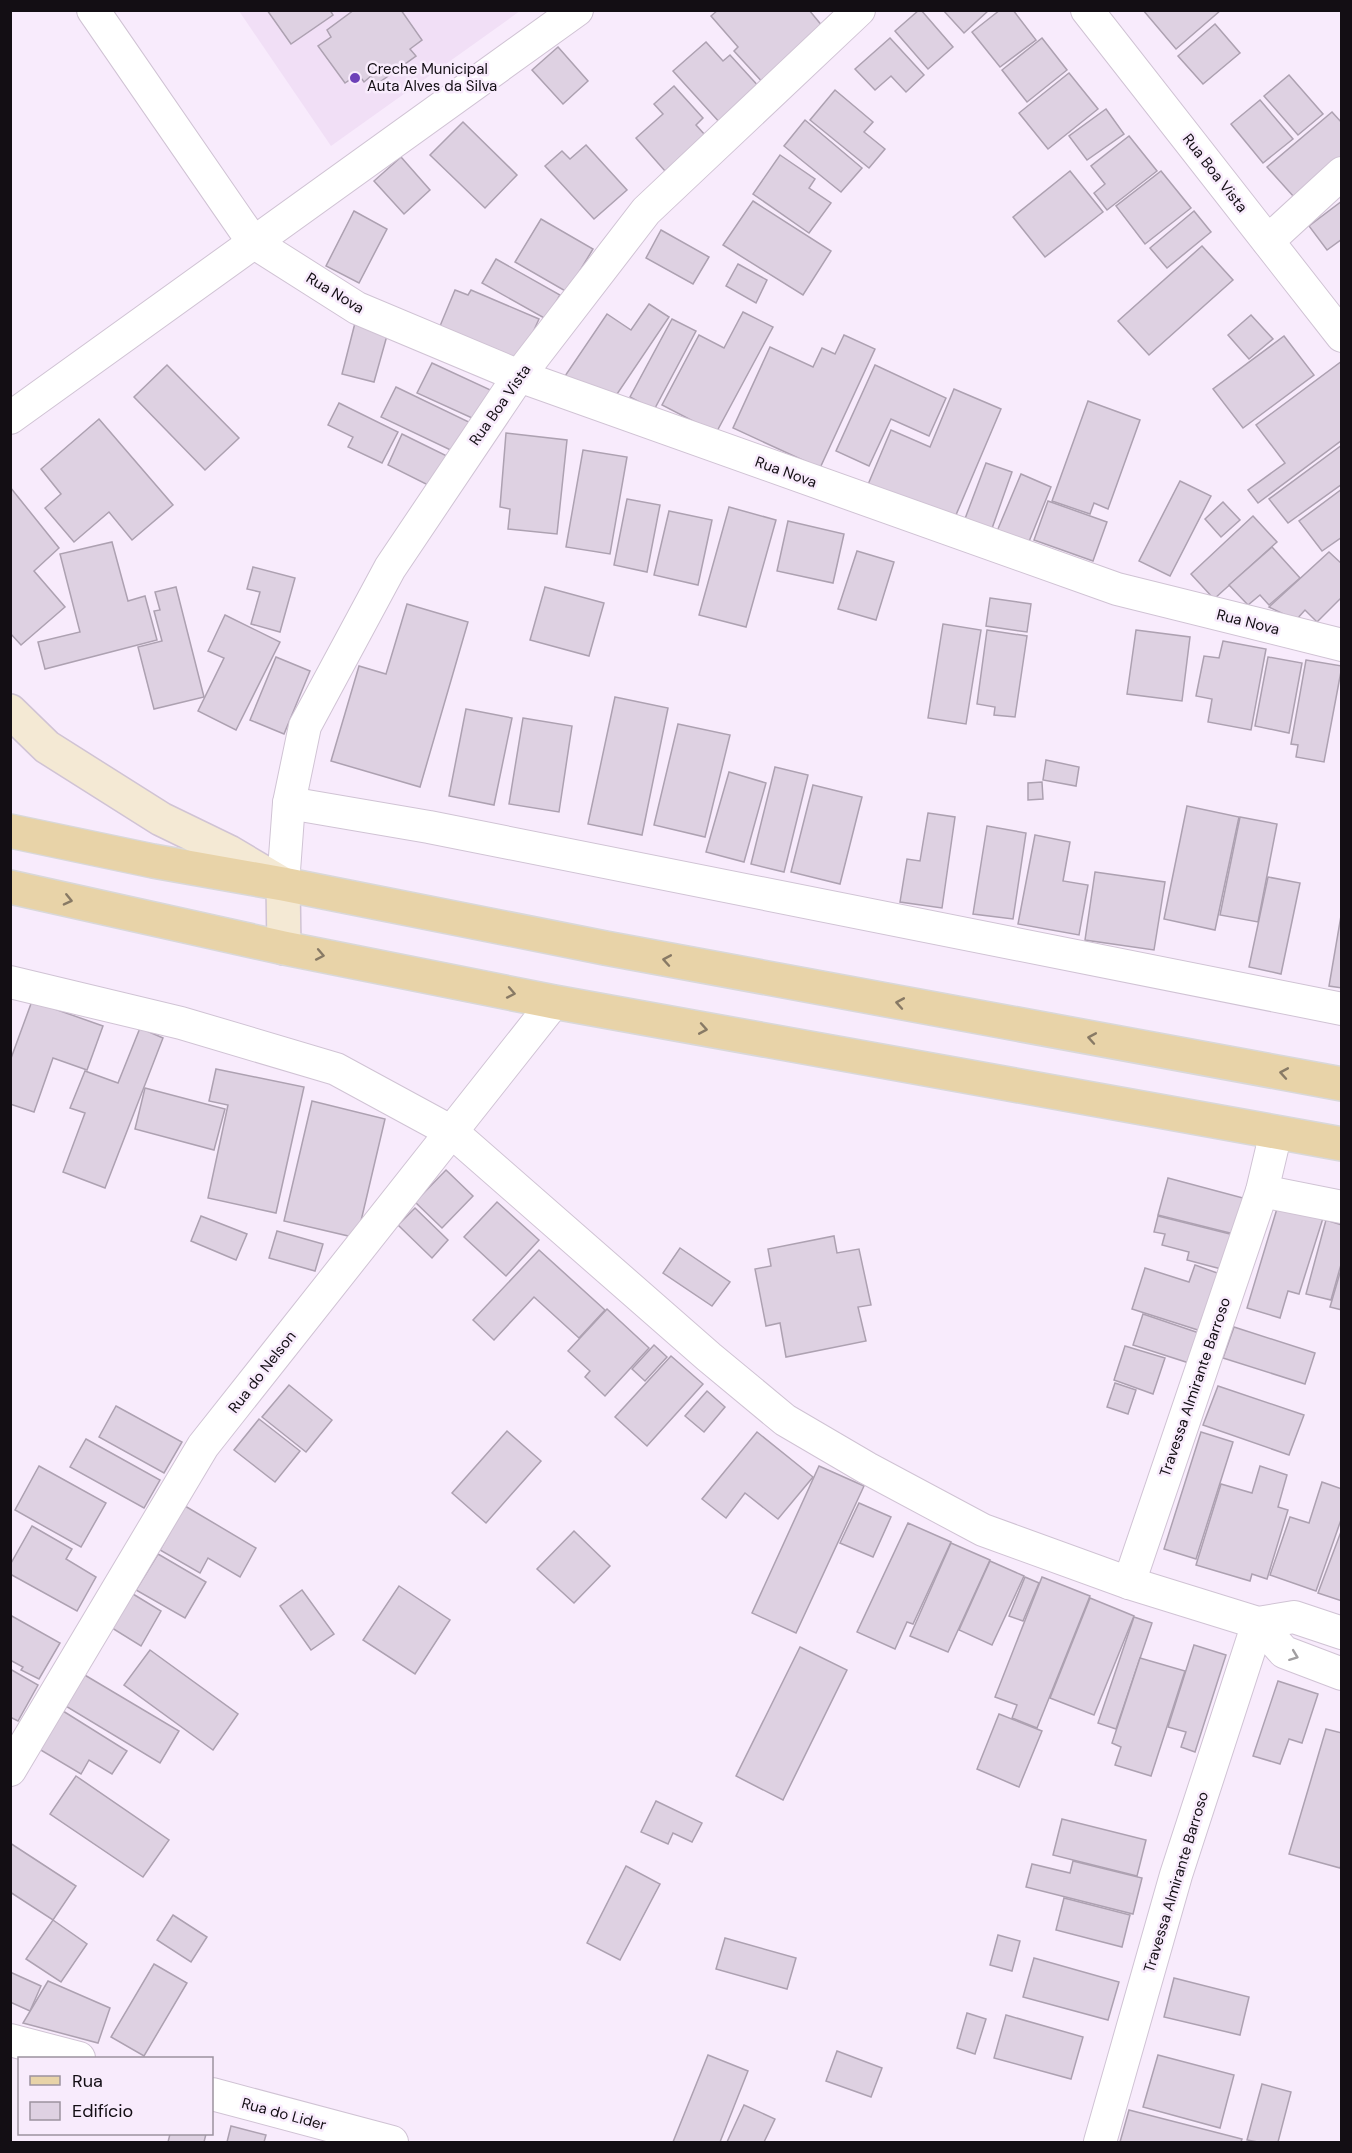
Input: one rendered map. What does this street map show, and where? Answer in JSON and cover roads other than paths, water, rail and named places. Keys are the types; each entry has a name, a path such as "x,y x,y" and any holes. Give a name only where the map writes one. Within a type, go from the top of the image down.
{"main road":[{"path":"10,711 47,747 162,819 229,852 283,884"},
{"path":"10,831 153,861 283,884 605,948 1341,1084"},
{"path":"283,884 284,948"},
{"path":"10,887 284,948 554,1002 1341,1144"}],"street":[{"path":"93,10 253,242"},
{"path":"10,418 577,10"},
{"name":"Rua Boa Vista","path":"283,884 289,803 305,726 384,579 519,376 646,212 859,10"},
{"name":"Rua Boa Vista","path":"1087,10 1341,336"},
{"path":"1268,241 1341,173"},
{"name":"Rua Nova","path":"253,242 357,308 519,376 1117,589 1341,645"},
{"path":"289,803 440,829 1341,1009"},
{"path":"10,982 181,1023 336,1069 452,1132 709,1357 786,1420 867,1468 983,1530 1129,1583 1258,1623 1294,1617 1341,1633"},
{"name":"Rua do Nelson","path":"10,1770 204,1446 554,1002"},
{"name":"Travessa Almirante Barroso","path":"1129,1583 1262,1191 1276,1132"},
{"path":"1262,1191 1341,1206"},
{"path":"1258,1623 1284,1652 1341,1674"},
{"name":"Travessa Almirante Barroso","path":"1100,2142 1176,1875 1258,1623"},
{"path":"10,2040 75,2057"},
{"name":"Rua do Lider","path":"213,2094 392,2142"}],"place":[{"name":"Creche Municipal Auta Alves da Silva","path":"355,78"}]}
